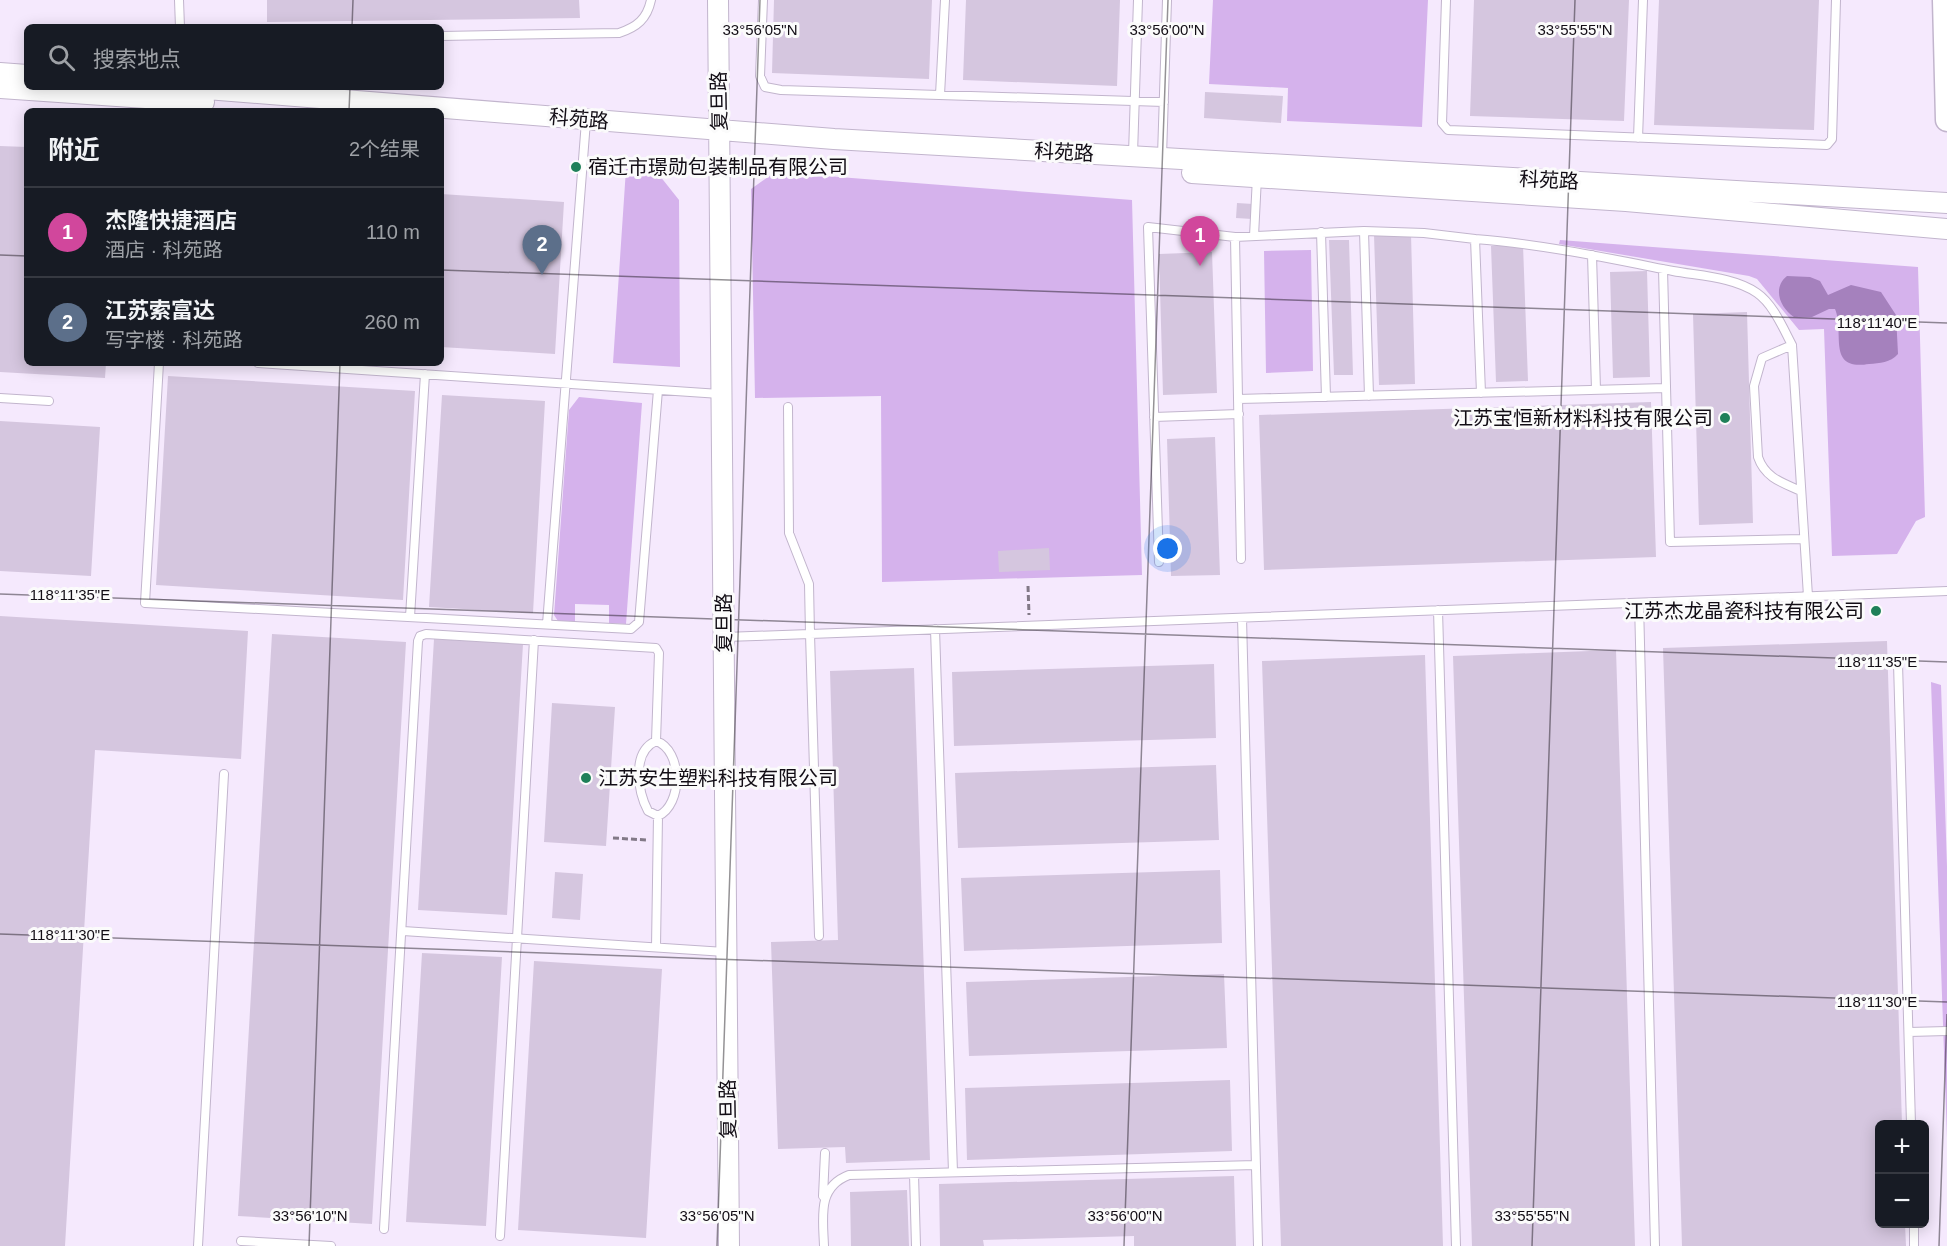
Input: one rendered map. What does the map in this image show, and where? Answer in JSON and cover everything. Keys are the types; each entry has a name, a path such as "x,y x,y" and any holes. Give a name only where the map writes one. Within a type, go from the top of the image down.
{"main road":[{"path":"1944,0 1947,120"}],"street":[{"name":"复旦路","path":"718,0 729,1246"},
{"path":"0,73 24,75"},
{"name":"科苑路","path":"0,88 24,88"},
{"name":"科苑路","path":"121,90 181,91 378,108"},
{"name":"科苑路","path":"181,91 309,108"},
{"name":"科苑路","path":"444,114 1257,177 1626,201 1947,229"},
{"name":"科苑路","path":"444,119 586,126"},
{"name":"科苑路","path":"719,136 1133,156 1947,203"}],"lane":[{"path":"179,0 180,24"},
{"path":"444,36 619,33 634,28 644,18 651,0"},
{"path":"763,0 760,76 765,87 781,90 1164,102"},
{"path":"940,95 945,0"},
{"path":"1133,156 1138,0"},
{"path":"1162,158 1167,0"},
{"path":"1446,0 1442,123 1448,130 1827,145 1832,139 1836,0"},
{"path":"1638,138 1643,0"},
{"path":"547,624 586,126"},
{"path":"1254,236 1257,177"},
{"path":"1159,562 1148,226 1235,237 1364,231 1424,233 1528,244 1592,255 1731,282 1757,293 1780,320 1792,345 1808,596"},
{"path":"1364,231 1369,396"},
{"path":"1321,232 1326,397"},
{"path":"1235,237 1241,559"},
{"path":"1475,239 1481,393"},
{"path":"1592,255 1596,390"},
{"path":"1664,269 1670,542 1804,539"},
{"path":"1792,345 1762,358 1756,374 1758,457 1762,468 1769,475 1802,491"},
{"path":"159,366 145,603 631,629 639,622 658,390"},
{"path":"304,366 722,394"},
{"path":"410,617 425,374"},
{"path":"1238,399 1666,388"},
{"path":"0,398 49,401"},
{"path":"788,407 789,533 809,584 819,936"},
{"path":"1154,417 1239,414"},
{"path":"724,637 1947,591"},
{"path":"1639,603 1655,1246"},
{"path":"1438,610 1456,1246"},
{"path":"1242,618 1258,1246"},
{"path":"935,629 953,1173"},
{"path":"384,1229 420,636 426,634 656,648 659,653 656,741"},
{"path":"500,1236 534,640"},
{"path":"1898,663 1911,1120"},
{"path":"656,741 671,750 676,782 672,803 667,812 658,816 648,812 639,786 642,756 649,744 656,741"},
{"path":"198,1246 224,774"},
{"path":"656,947 658,816"},
{"path":"403,931 726,952"},
{"path":"1909,1032 1947,1031"},
{"path":"824,1246 822,1205 825,1153"},
{"path":"822,1205 830,1186 849,1175 1256,1165"},
{"path":"914,1174 916,1246"},
{"path":"1914,1228 1914,1246"},
{"path":"241,1240 331,1246"}],"path":[{"path":"1028,586 1029,626"},
{"path":"613,838 658,841"}],"shaded area":[{"path":"1213,0 1428,0 1422,127 1287,121 1288,88 1209,84"},
{"path":"626,169 656,171 679,200 680,367 613,363"},
{"path":"775,172 1132,200 1142,575 882,582 881,396 755,398 751,189"},
{"path":"1560,240 1918,267 1925,517 1916,521 1897,554 1832,556 1824,329 1799,330 1757,279 1749,276 1559,244"},
{"path":"1311,250 1313,371 1266,373 1264,251"},
{"path":"1787,276 1810,277 1820,281 1828,295 1851,285 1881,292 1896,315 1898,354 1881,363 1856,365 1847,362 1840,348 1835,309 1829,309 1812,317 1794,317 1785,308 1780,298 1780,286"},
{"path":"579,397 642,403 626,624 609,623 609,605 575,604 575,622 558,621 554,615 569,410"},
{"path":"1931,682 1941,685 1947,866 1947,1138"}],"building":[{"path":"267,0 579,0 580,18 267,22"},
{"path":"774,0 932,0 929,79 772,73"},
{"path":"966,0 1120,0 1117,86 963,80"},
{"path":"1474,0 1629,0 1624,121 1470,116"},
{"path":"1659,0 1819,0 1814,130 1654,125"},
{"path":"1205,92 1283,96 1281,123 1204,118"},
{"path":"0,146 24,147 24,366 106,366 105,378 0,372"},
{"path":"444,194 564,202 555,354 444,347"},
{"path":"1237,203 1253,204 1252,219 1236,218"},
{"path":"1411,234 1415,384 1379,385 1374,235"},
{"path":"1329,240 1349,240 1353,375 1334,375"},
{"path":"1523,245 1528,381 1496,382 1491,246"},
{"path":"1212,252 1217,393 1163,395 1159,254"},
{"path":"1647,271 1650,377 1613,378 1610,272"},
{"path":"1747,312 1753,523 1699,525 1693,314"},
{"path":"168,376 415,391 403,600 156,585"},
{"path":"442,395 545,401 533,613 429,607"},
{"path":"1651,402 1656,557 1264,570 1259,415"},
{"path":"0,421 100,427 91,576 0,571"},
{"path":"1215,437 1220,575 1171,576 1167,439"},
{"path":"1049,548 1050,570 999,572 998,551"},
{"path":"0,616 248,631 241,759 95,750 65,1246 0,1246"},
{"path":"272,634 406,642 372,1224 238,1216"},
{"path":"434,639 523,644 507,915 418,910"},
{"path":"1887,641 1902,1120 1875,1120 1875,1228 1905,1228 1906,1246 1682,1246 1663,648"},
{"path":"1616,650 1635,1246 1472,1246 1453,656"},
{"path":"1425,655 1443,1246 1281,1246 1262,661"},
{"path":"1214,664 1216,738 954,746 952,672"},
{"path":"914,668 930,1160 846,1163 845,1147 778,1149 771,942 838,940 830,671"},
{"path":"552,703 615,707 606,846 544,842"},
{"path":"1216,765 1219,840 958,848 955,773"},
{"path":"1220,870 1222,943 964,951 961,878"},
{"path":"555,872 583,874 580,920 552,918"},
{"path":"422,953 502,957 486,1226 406,1222"},
{"path":"534,961 662,969 646,1238 518,1230"},
{"path":"1224,974 1227,1048 969,1056 966,982"},
{"path":"1230,1080 1232,1151 967,1160 965,1088"},
{"path":"1234,1176 1236,1246 1134,1246 1134,1236 983,1240 984,1246 940,1246 939,1184"},
{"path":"907,1190 909,1246 851,1246 850,1192"}],"place":[{"name":"宿迁市璟勋包装制品有限公司","path":"576,167"},
{"name":"杰隆快捷酒店","path":"1200,266"},
{"name":"江苏索富达","path":"542,275"},
{"name":"江苏宝恒新材料科技有限公司","path":"1725,418"},
{"name":"江苏杰龙晶瓷科技有限公司","path":"1876,611"},
{"name":"江苏安生塑料科技有限公司","path":"586,778"}]}
